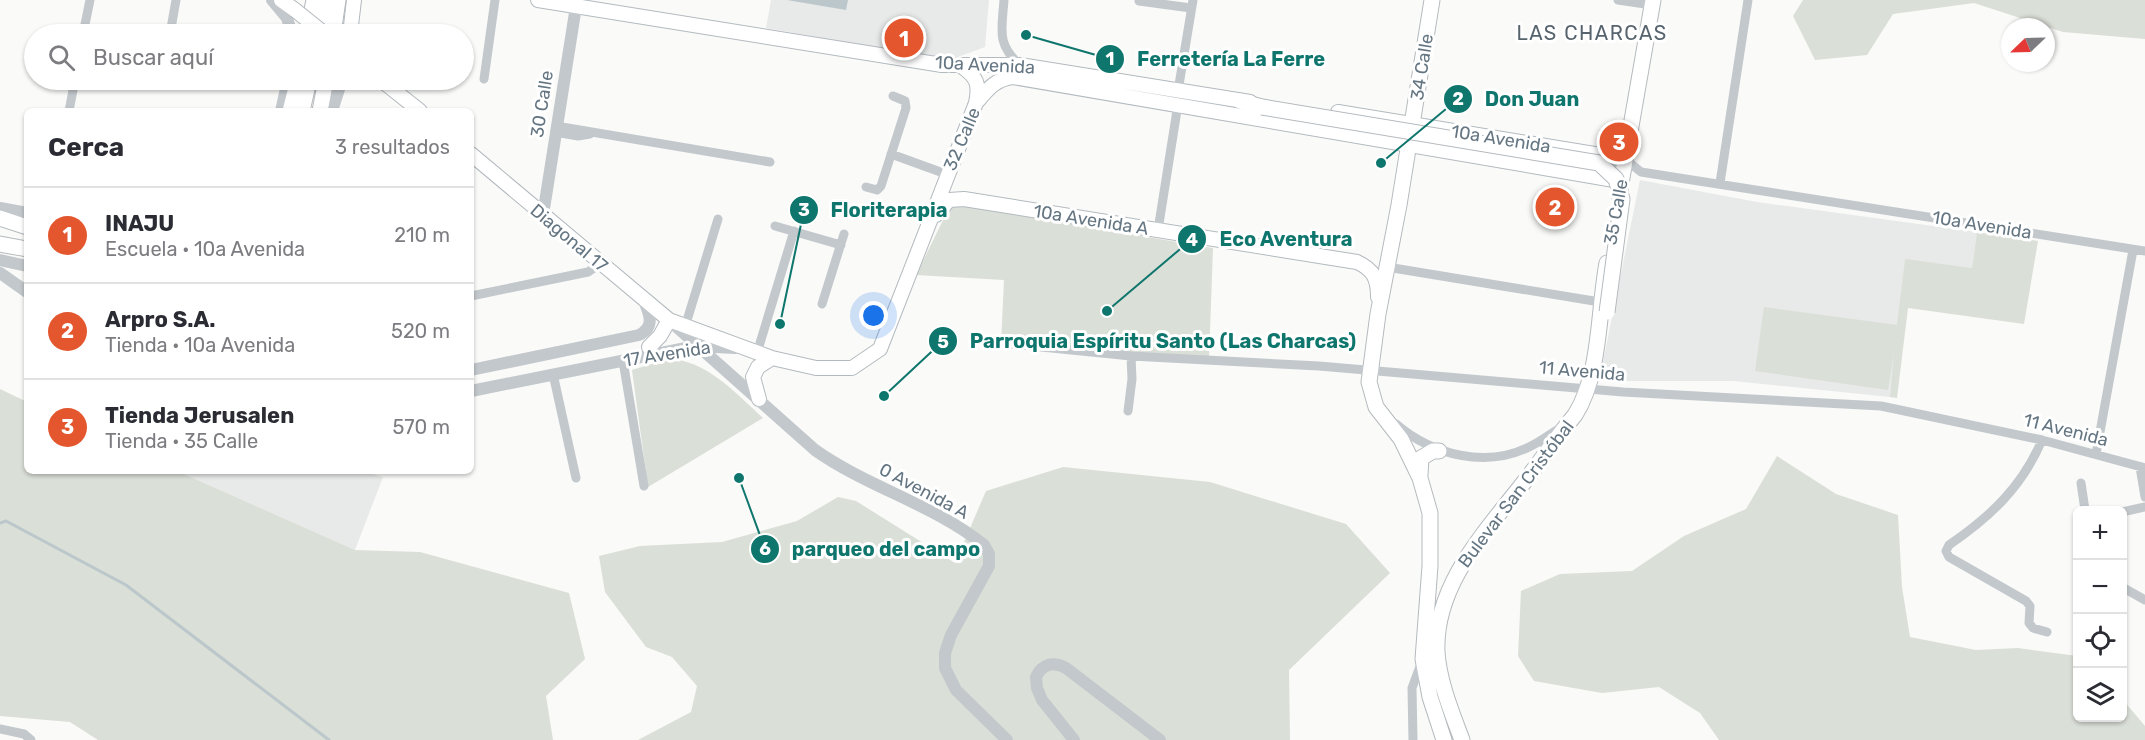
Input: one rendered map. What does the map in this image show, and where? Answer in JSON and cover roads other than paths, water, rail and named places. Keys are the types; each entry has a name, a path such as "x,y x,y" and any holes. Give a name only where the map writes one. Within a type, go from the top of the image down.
{"main road":[{"path":"281,0 312,24"},
{"path":"320,24 324,0"},
{"path":"334,24 338,0"},
{"path":"351,24 354,0"},
{"name":"10a Avenida","path":"538,0 576,3 961,66 1020,65 1382,142 1621,181"},
{"name":"34 Calle","path":"1373,348 1384,315 1393,268 1400,205 1432,0"},
{"name":"35 Calle","path":"1603,307 1621,181 1652,2"},
{"path":"309,24 313,5"},
{"path":"961,66 977,82 979,88 975,103"},
{"name":"10a Avenida","path":"997,81 1013,77 1137,97 1173,95 1178,98 1281,103 1625,159"},
{"name":"32 Calle","path":"862,363 880,349 885,339 975,103 997,81"},
{"path":"291,108 295,90"},
{"path":"303,108 307,90"},
{"path":"321,108 324,90"},
{"path":"394,90 416,108"},
{"path":"1240,101 1262,107 1599,164 1616,179 1622,199 1588,389"},
{"path":"1382,142 1392,137 1394,132 1394,126 1385,120"},
{"name":"Diagonal 17","path":"474,157 669,320 754,352"},
{"name":"10a Avenida A","path":"924,235 944,204 956,199 1358,262 1372,271 1377,280 1378,314"},
{"name":"34 Calle","path":"1370,370 1378,314 1400,205"},
{"path":"0,218 24,228"},
{"path":"0,226 24,229"},
{"path":"0,243 24,248"},
{"path":"648,348 660,336 669,320"},
{"name":"17 Avenida","path":"754,352 826,369 852,368 862,363"},
{"path":"759,399 753,377 758,367 772,358"},
{"name":"Bulevar San Cristóbal","path":"1370,370 1370,395 1376,407 1401,439 1420,478 1430,523 1430,566 1423,659 1430,697 1444,740"},
{"name":"Bulevar San Cristóbal","path":"1462,740 1446,694 1437,654 1438,636 1448,594 1469,554 1568,423 1588,389"},
{"path":"1420,478 1418,471 1421,458 1433,451 1440,451"}],"street":[{"path":"85,24 90,0"},
{"path":"172,24 176,0"},
{"path":"272,0 288,24"},
{"path":"484,79 495,0"},
{"path":"1004,0 1002,43 1008,55 1020,65"},
{"path":"1618,0 1652,2"},
{"path":"1720,183 1748,0"},
{"path":"1139,1 1192,4 1158,230"},
{"name":"30 Calle","path":"543,215 576,3"},
{"path":"70,108 73,90"},
{"path":"281,108 285,90"},
{"path":"333,108 339,90"},
{"path":"866,187 877,189 881,186 906,104 902,99 893,96"},
{"path":"556,129 578,136 592,134 770,162"},
{"path":"891,154 946,174"},
{"name":"10a Avenida","path":"1625,159 1641,172 2145,251"},
{"path":"1621,181 1641,172"},
{"path":"0,208 24,212"},
{"path":"685,327 718,219"},
{"path":"775,226 841,245"},
{"path":"754,352 794,231"},
{"path":"822,304 844,234"},
{"path":"2096,454 2133,250"},
{"path":"0,260 24,265"},
{"path":"474,295 588,272 600,264"},
{"path":"1393,268 1603,307"},
{"path":"0,273 24,290"},
{"name":"17 Avenida","path":"474,369 635,336 648,328 651,321 644,301"},
{"name":"Diagonal 17","path":"669,320 696,346"},
{"path":"635,336 645,338 648,348 638,358"},
{"name":"11 Avenida","path":"1010,344 1131,356 1370,370 1588,389 1881,406 2042,440 2142,468"},
{"name":"17 Avenida","path":"474,390 696,346 719,346 754,352"},
{"name":"0 Avenida A","path":"696,346 827,459 916,504 980,542 987,549 989,566 951,635 945,653 945,668 956,690 1007,740"},
{"path":"1128,411 1132,379 1131,356"},
{"path":"623,361 644,486"},
{"path":"553,374 576,478"},
{"path":"1376,407 1404,431 1440,451 1476,457 1530,447 1568,423"},
{"path":"2042,440 2034,459 2001,506 1949,546 1946,551 1949,557 2026,602 2030,606 2029,623 2033,628 2047,632"},
{"path":"2142,468 2145,496"},
{"path":"2081,483 2084,506"},
{"path":"2127,511 2145,507"},
{"path":"2127,590 2145,600"},
{"path":"1413,740 1412,688 1423,659"},
{"path":"1074,740 1039,695 1036,677 1043,667 1049,664 1066,668 1160,740"},
{"path":"0,729 24,734 31,740"}],"waterway":[{"path":"0,523 6,521 126,585 329,740"}],"place":[{"name":"Ferretería La Ferre","path":"1026,35"},
{"name":"INAJU","path":"904,38"},
{"name":"Tienda Jerusalen","path":"1619,142"},
{"name":"Don Juan","path":"1381,163"},
{"name":"Arpro S.A.","path":"1555,207"},
{"name":"Eco Aventura","path":"1107,311"},
{"name":"Floriterapia","path":"780,324"},
{"name":"Parroquia Espíritu Santo (Las Charcas)","path":"884,396"},
{"name":"parqueo del campo","path":"739,478"}],"district":[{"name":"LAS CHARCAS","path":"1592,33"}]}
